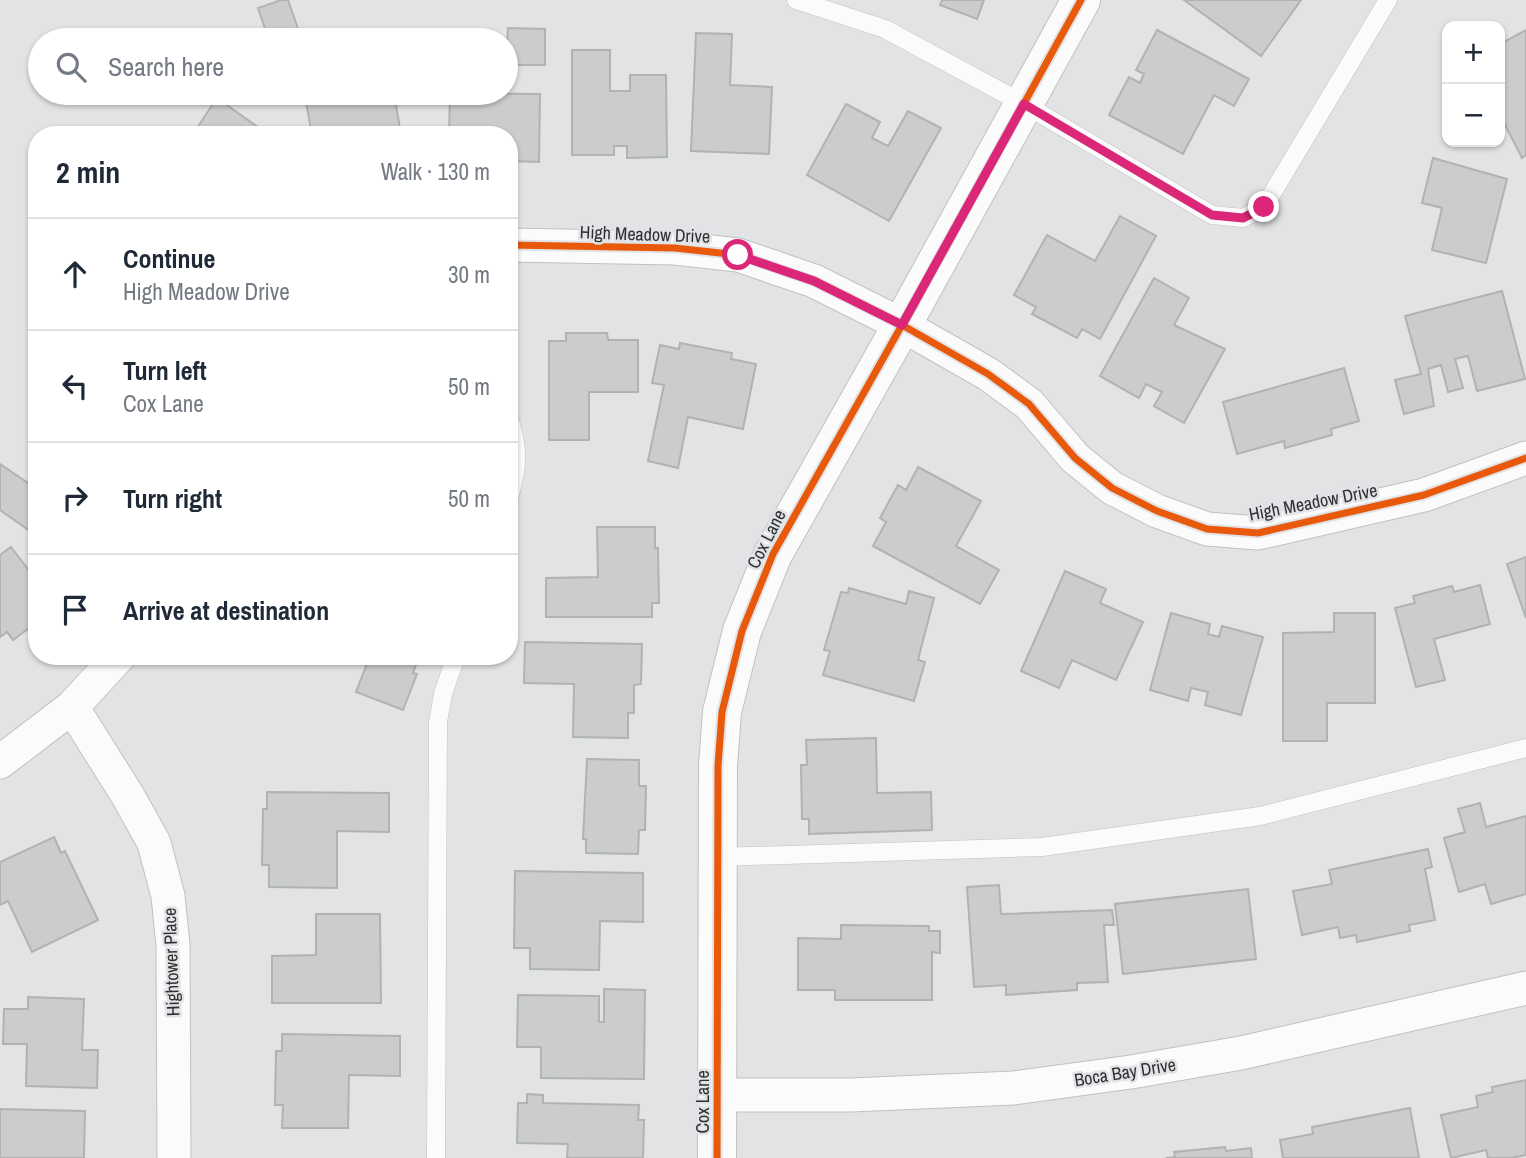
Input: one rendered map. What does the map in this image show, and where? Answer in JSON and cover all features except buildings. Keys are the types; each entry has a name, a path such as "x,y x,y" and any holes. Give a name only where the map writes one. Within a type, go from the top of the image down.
{"street":[{"name":"Cox Lane","path":"717,1158 718,766 722,712 742,631 773,554 1080,0"},
{"name":"High Meadow Drive","path":"518,245 676,248 738,255 814,281 902,325 988,374 1029,404 1075,458 1112,488 1157,511 1207,529 1258,533 1424,495 1526,458"},
{"path":"0,762 72,707 111,665"},
{"name":"Hightower Place","path":"72,707 154,843 168,896 173,945 174,1158"},
{"name":"Boca Bay Drive","path":"718,1095 850,1095 1014,1088 1241,1053 1526,988"}],"lane":[{"path":"796,0 885,29 1024,104 1212,215 1243,218 1264,207 1388,0"},
{"path":"436,1158 438,722 443,694 453,665"},
{"path":"718,857 1042,847 1260,816 1526,748"}],"cycle path":[{"path":"717,1158 718,766 722,712 742,631 773,554 1081,0"},
{"path":"518,245 675,248 738,255 814,281 902,325 988,374 1029,404 1075,458 1112,488 1157,511 1207,529 1258,533 1424,495 1526,458"}],"route":[{"path":"738,255 814,281 902,325 1024,104 1212,215 1243,218 1264,207"}]}
